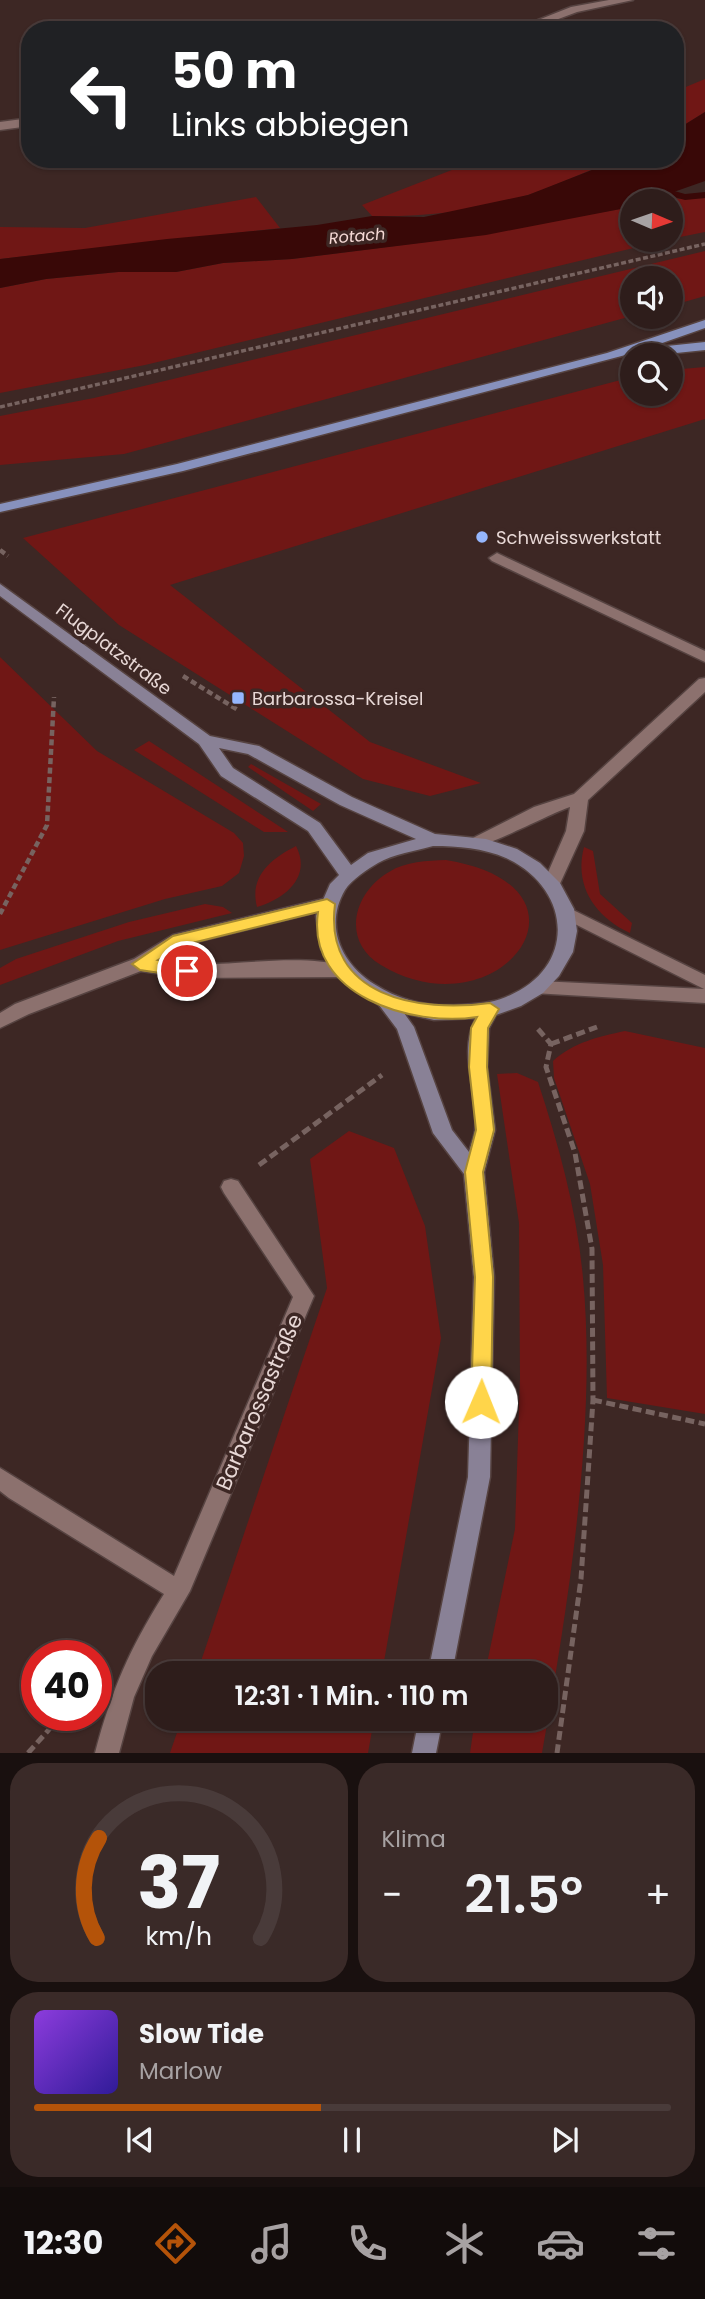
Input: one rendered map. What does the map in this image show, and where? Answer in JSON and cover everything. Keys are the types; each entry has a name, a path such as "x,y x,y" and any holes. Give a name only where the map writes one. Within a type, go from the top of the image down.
{"main road":[{"path":"0,508 178,468 612,356 705,324"},
{"path":"612,356 705,346"}],"street":[{"path":"542,21 575,9 628,0"},
{"path":"0,126 21,123"},
{"path":"497,558 705,657"},
{"name":"Flugplatzstraße","path":"0,589 205,740 227,772 314,827 337,855 347,873"},
{"path":"477,843 540,811 580,798 705,683"},
{"name":"Flugplatzstraße","path":"205,740 253,750 346,801 433,840"},
{"path":"552,884 575,831 580,798"},
{"path":"433,840 477,843 506,852 533,866 552,884 567,913 568,941 557,968 539,988 514,1002 490,1009 457,1014 421,1012 387,1003 363,989 343,972 329,950 324,927 327,904 347,873 372,856 401,845 433,840"},
{"path":"0,1021 22,1009 140,964 179,940 327,904"},
{"path":"567,913 705,983"},
{"path":"140,964 187,971 278,968 343,972"},
{"path":"539,988 705,996"},
{"path":"387,1003 405,1027 443,1133 474,1172"},
{"path":"442,1661 479,1477 484,1277 474,1172 485,1130 478,1067 480,1028 490,1009"},
{"name":"Barbarossastraße","path":"107,1753 122,1697 143,1649 178,1591 304,1296 230,1187"},
{"path":"0,1478 17,1492 178,1591"},
{"path":"424,1753 428,1731"}],"path":[{"path":"0,407 705,244"},
{"path":"181,675 240,711"},
{"path":"0,914 47,825 54,697"},
{"path":"514,1002 551,1044"},
{"path":"551,1044 589,1033 606,1022"},
{"path":"551,1044 546,1066 575,1153 592,1249 593,1400 581,1579 557,1753"},
{"path":"230,1187 322,1116 391,1069"},
{"path":"593,1400 705,1424"},
{"path":"28,1753 48,1731"}],"shaded area":[{"path":"705,79 705,112 684,125 684,88"},
{"path":"457,168 595,168 528,195 470,209 431,214 372,216 362,205"},
{"path":"256,197 280,228 0,259 0,227 85,228"},
{"path":"705,198 705,232 683,236 683,199"},
{"path":"620,209 620,251 145,365 0,393 0,288 46,279 118,272 176,272 223,263 292,259 426,242"},
{"path":"705,251 705,296 683,302 683,266 643,266"},
{"path":"620,271 620,319 124,454 0,465 0,416 94,398"},
{"path":"705,367 705,419 170,585 370,742 481,783 430,796 363,779 119,625 23,538 620,380 620,406 683,406 683,369"},
{"path":"0,657 97,751 234,833 243,843 244,856 239,873 222,886 165,899 0,950"},
{"path":"149,741 288,832 264,832 134,750"},
{"path":"251,764 321,804 313,811 248,767"},
{"path":"296,846 301,867 293,885 277,898 257,907 256,886 264,870"},
{"path":"584,847 593,851 600,894 632,923 630,933 606,918 590,898 582,874"},
{"path":"446,860 495,875 522,898 529,924 520,949 497,970 464,982 424,982 381,965 368,955 356,931 356,917 367,892 389,872 409,864"},
{"path":"205,904 223,907 232,913 118,941 0,985 0,968 16,959 129,922"},
{"path":"625,1031 705,1048 705,1414 607,1398 603,1265 590,1184 554,1078 553,1061 578,1045"},
{"path":"517,1073 538,1082 572,1203 583,1278 586,1394 583,1455 578,1516 557,1661 488,1661 515,1529 520,1378 519,1223 497,1074"},
{"path":"349,1131 394,1148 425,1226 441,1338 384,1661 201,1661 327,1288 310,1159"},
{"path":"178,1731 372,1731 368,1753 170,1753"},
{"path":"473,1731 546,1731 542,1753 470,1753"}],"water":[{"name":"Rotach","path":"705,112 705,181 682,189 620,189 620,209 486,235 292,259 223,263 176,272 118,272 46,279 0,288 0,259 317,225 372,216 424,217 528,195 597,168 684,168 684,125"}],"waterway":[{"path":"653,188 685,197 705,195"}],"place":[{"name":"Schweisswerkstatt","path":"482,537"},
{"name":"Barbarossa-Kreisel","path":"238,698"}],"route":[{"path":"187,971 140,964 179,940 250,925 327,904 324,927 329,950 343,972 363,989 387,1003 421,1012 457,1014 490,1009 480,1028 478,1067 485,1130 474,1172 484,1277 481,1402"}]}
